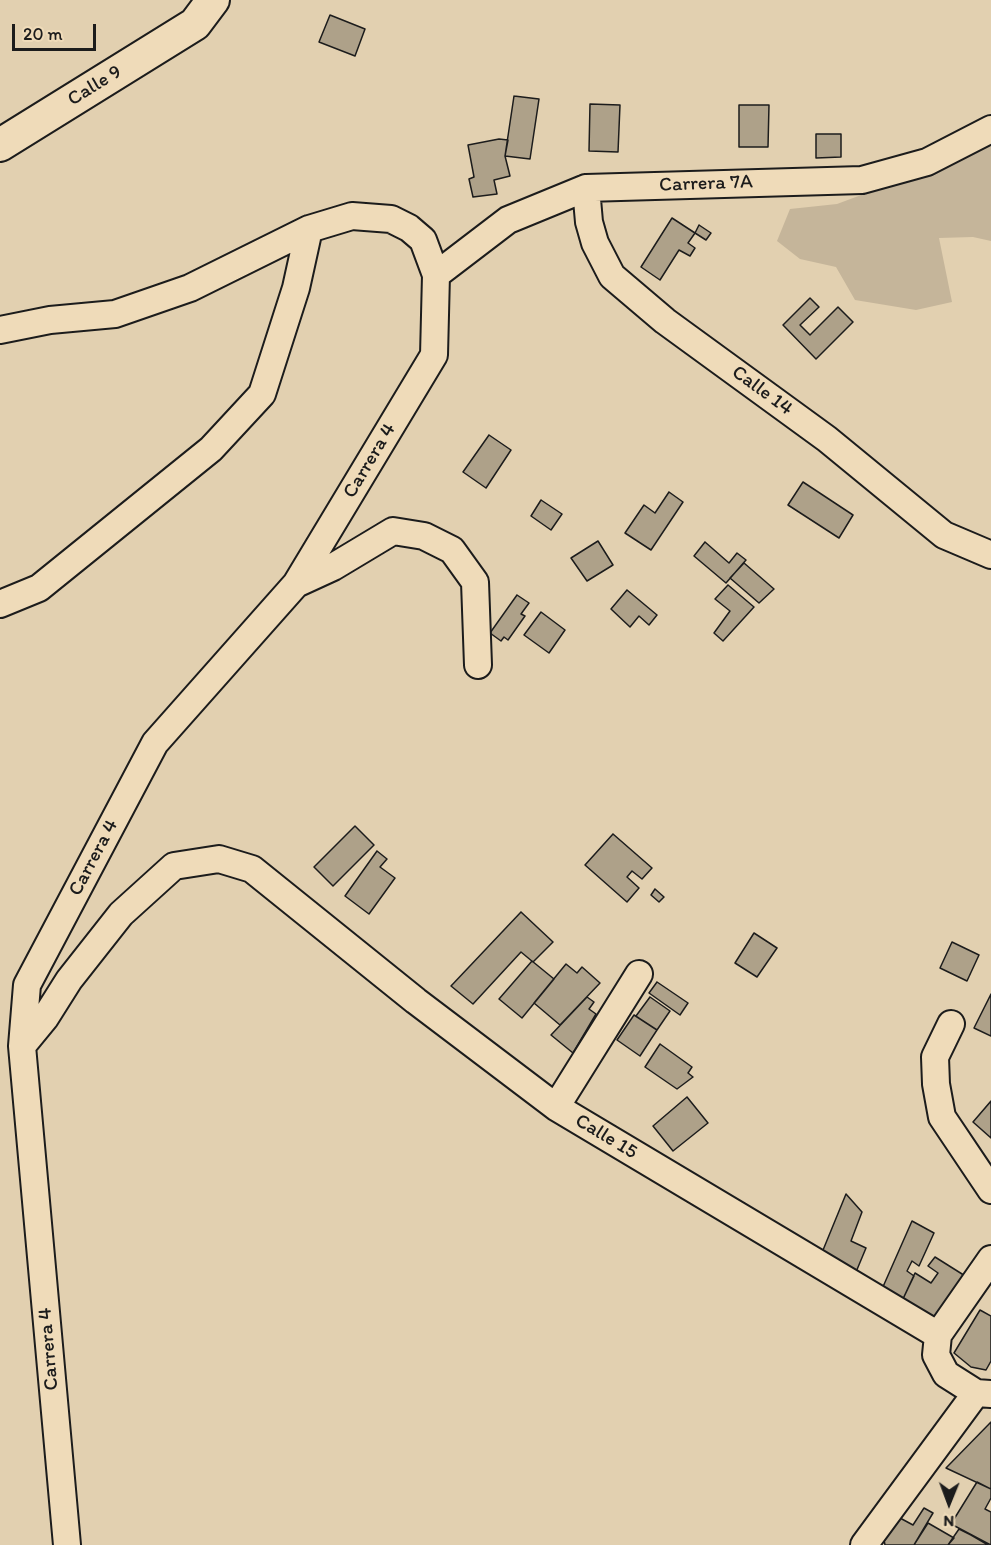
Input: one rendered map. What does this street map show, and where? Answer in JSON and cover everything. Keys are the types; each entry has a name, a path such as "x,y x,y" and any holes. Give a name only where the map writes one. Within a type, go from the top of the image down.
{"street":[{"name":"Calle 9","path":"0,145 195,24 213,0"},
{"name":"Carrera 7A","path":"436,275 508,220 586,188 862,180 927,162 991,129"},
{"name":"Calle 14","path":"586,188 589,222 595,243 612,276 665,321 826,439 944,535 991,555"},
{"name":"Carrera 4","path":"0,330 50,320 115,314 190,288 309,229 352,216 391,219 409,228 423,240 436,275 434,355 296,584 155,743 27,984 22,1046 67,1545"},
{"path":"0,604 39,588 211,449 262,394 296,288 309,229"},
{"path":"296,584 333,567 393,531 424,536 452,550 475,582 478,665"},
{"name":"Calle 15","path":"22,1046 45,1018 69,980 121,914 174,866 219,859 252,869 416,1000 556,1107 938,1335"},
{"path":"556,1107 639,974"},
{"path":"951,1024 935,1057 936,1084 942,1116 991,1190"},
{"path":"864,1545 983,1393 946,1374 936,1355 938,1335 991,1259"}],"shaded area":[{"path":"991,138 991,241 973,237 939,238 952,302 916,310 855,300 836,267 800,259 777,241 790,209 837,204 880,188"}],"building":[{"path":"330,15 365,29 355,56 319,42"},
{"path":"514,96 539,99 530,159 505,156"},
{"path":"590,104 620,105 618,152 589,151"},
{"path":"739,105 769,105 768,147 739,147"},
{"path":"816,134 841,134 841,157 816,158"},
{"path":"499,139 508,140 505,156 510,176 494,180 497,194 473,197 469,179 474,177 468,145"},
{"path":"672,218 695,233 688,243 695,248 690,256 679,250 660,280 641,267"},
{"path":"699,225 711,233 706,240 695,233"},
{"path":"810,298 819,307 800,325 810,335 838,307 853,322 816,359 783,325"},
{"path":"489,435 511,450 486,488 463,472"},
{"path":"803,482 853,515 839,538 788,505"},
{"path":"669,492 683,502 651,550 625,533 644,505 655,513"},
{"path":"541,500 562,514 551,530 531,516"},
{"path":"598,541 613,565 587,581 571,558"},
{"path":"705,542 729,563 737,553 746,560 726,583 694,556"},
{"path":"744,563 774,589 759,603 730,578"},
{"path":"728,585 754,607 723,641 714,633 730,611 715,599"},
{"path":"627,590 657,615 649,625 639,616 630,627 611,609"},
{"path":"517,595 529,603 521,614 525,616 508,640 504,637 501,641 490,633"},
{"path":"541,612 565,630 549,653 524,635"},
{"path":"355,826 374,845 333,886 314,867"},
{"path":"613,834 652,868 642,879 632,871 627,877 639,888 627,902 585,865"},
{"path":"377,851 387,859 380,867 395,878 369,914 345,896"},
{"path":"655,889 664,897 659,902 651,895"},
{"path":"521,912 553,942 533,962 521,952 473,1004 451,986"},
{"path":"754,933 777,948 757,977 735,963"},
{"path":"952,942 979,955 967,981 940,968"},
{"path":"532,961 554,979 522,1018 499,999"},
{"path":"566,964 577,973 582,967 600,983 560,1025 534,1003"},
{"path":"657,982 688,1003 680,1015 649,993"},
{"path":"991,994 991,1036 974,1028"},
{"path":"587,997 594,1002 589,1009 596,1014 573,1053 551,1035"},
{"path":"650,997 670,1011 657,1030 636,1016"},
{"path":"634,1015 657,1030 640,1056 617,1040"},
{"path":"660,1044 692,1067 688,1073 693,1077 677,1089 645,1067"},
{"path":"687,1097 708,1123 673,1151 653,1126"},
{"path":"991,1101 991,1138 973,1122"},
{"path":"846,1194 862,1212 851,1241 866,1248 856,1272 821,1255"},
{"path":"912,1221 934,1233 919,1266 912,1261 907,1271 914,1276 902,1301 882,1289"},
{"path":"935,1257 970,1279 933,1322 902,1301 915,1273 931,1283 938,1273 928,1266"},
{"path":"980,1310 991,1316 991,1361 986,1370 971,1367 954,1353"},
{"path":"991,1422 991,1489 946,1468"},
{"path":"977,1482 991,1489 991,1498 985,1509 991,1512 991,1545 951,1524"},
{"path":"924,1508 933,1513 914,1545 885,1545 884,1540 900,1518 913,1525"},
{"path":"928,1523 954,1538 948,1545 914,1545"},
{"path":"959,1529 971,1535 988,1545 948,1545"}]}
